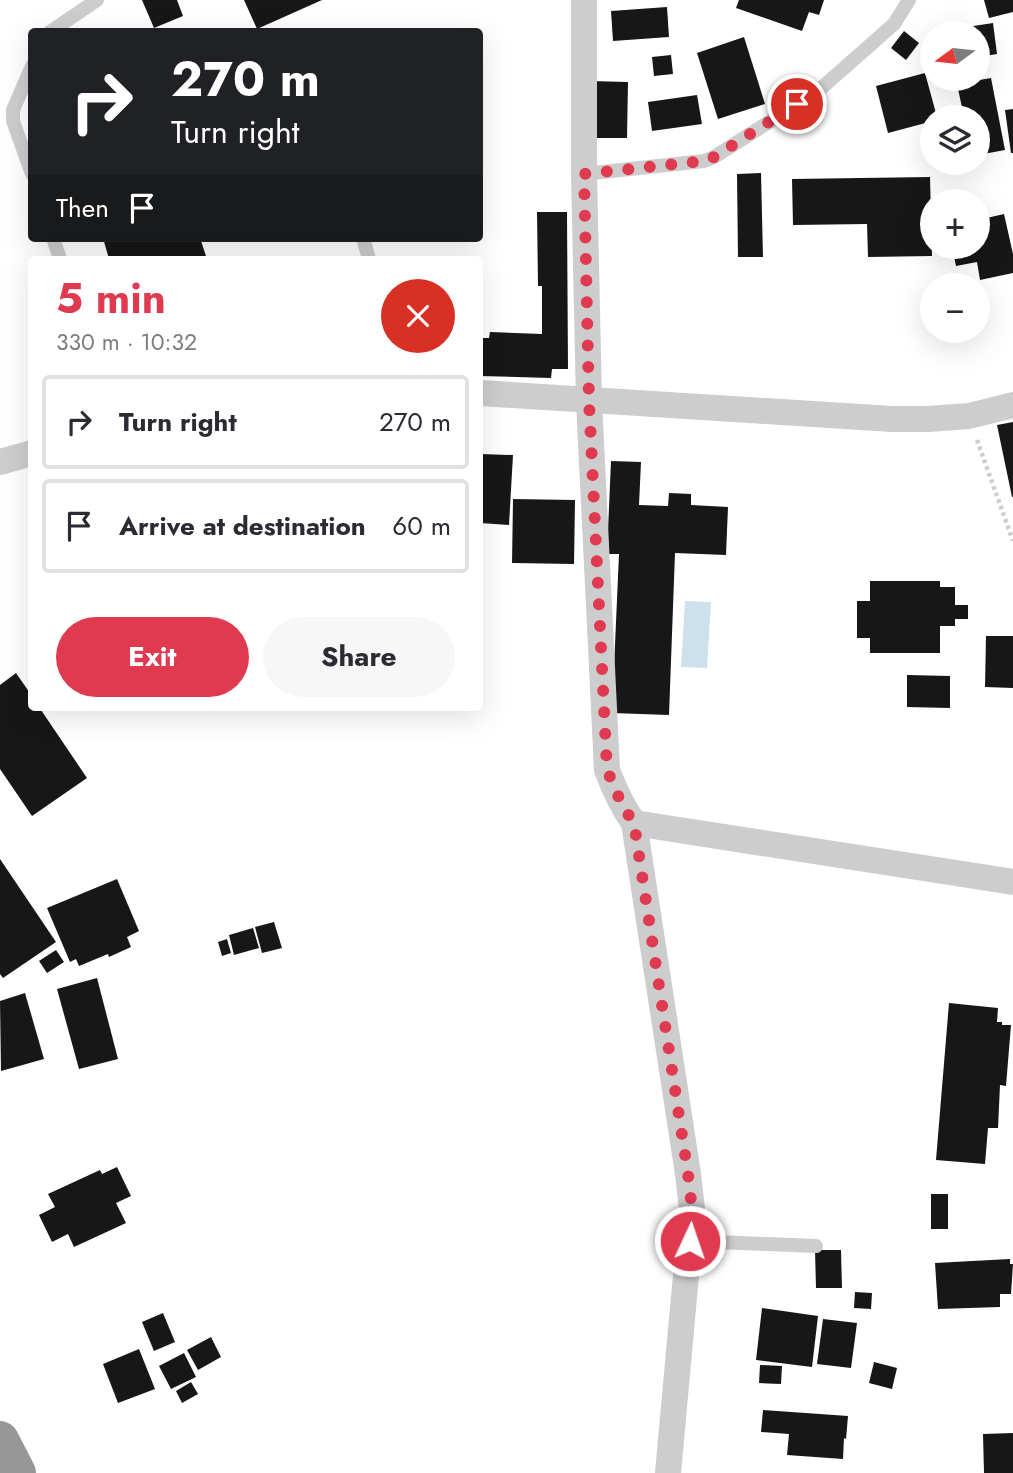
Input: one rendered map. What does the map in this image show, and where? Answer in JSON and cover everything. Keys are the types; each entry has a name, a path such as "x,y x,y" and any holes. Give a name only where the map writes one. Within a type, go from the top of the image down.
{"highway":[{"path":"0,1440 17,1473"}],"street":[{"path":"584,0 584,174 589,401 607,770 618,797 634,823 692,1209 668,1473"},
{"path":"483,393 891,419 969,416 1013,405"},
{"path":"0,462 28,454"},
{"path":"634,823 1013,882"}],"lane":[{"path":"56,28 97,0"},
{"path":"584,174 704,161 714,157 818,91 894,24 909,0"},
{"path":"28,75 13,110 13,121 28,163"},
{"path":"690,1241 816,1246"}],"path":[{"path":"969,416 1013,541"}],"water":[{"path":"685,601 711,602 707,668 681,667"}],"building":[{"path":"142,0 177,0 183,16 154,28"},
{"path":"244,0 322,0 259,28 257,28"},
{"path":"739,0 824,0 819,15 809,12 802,31 736,8"},
{"path":"984,0 1013,0 1013,12 989,18"},
{"path":"667,7 669,37 613,41 611,11"},
{"path":"990,23 993,23 997,54 990,55"},
{"path":"904,31 919,43 906,60 891,48"},
{"path":"744,37 765,104 718,119 697,53"},
{"path":"671,55 673,74 654,76 652,57"},
{"path":"920,74 920,91 930,91 934,105 920,105 920,124 888,133 876,86"},
{"path":"990,78 1005,150 990,153 990,105 961,105 958,91 990,91"},
{"path":"590,81 628,82 627,138 589,138"},
{"path":"697,95 702,124 652,131 648,102"},
{"path":"1013,109 1013,153 1011,153 1005,110"},
{"path":"761,173 763,257 738,257 737,174"},
{"path":"930,177 930,189 920,189 920,256 868,257 867,224 793,225 792,179"},
{"path":"537,212 567,212 568,369 552,369 551,378 483,376 483,338 489,338 490,332 542,334 542,286 538,286"},
{"path":"1004,214 1013,254 1013,273 990,278 990,273 979,273 977,262 956,266 955,259 990,259 990,217"},
{"path":"104,242 201,242 206,256 108,256"},
{"path":"1013,422 1013,497 1012,497 997,425"},
{"path":"483,454 513,455 509,525 483,523"},
{"path":"611,461 641,462 639,505 668,506 669,493 691,494 691,505 728,507 726,555 675,553 669,715 612,713 619,554 607,554"},
{"path":"513,499 575,500 574,564 512,563"},
{"path":"870,581 940,581 940,587 955,587 955,605 968,605 968,619 955,619 955,626 940,626 940,653 870,653 870,638 857,638 857,601 870,601"},
{"path":"986,636 1013,636 1013,688 985,687"},
{"path":"16,673 28,690 28,711 42,711 87,778 32,816 0,769 0,685"},
{"path":"907,675 950,676 950,708 907,707"},
{"path":"0,859 56,942 3,978 0,974"},
{"path":"117,879 139,931 127,937 131,947 79,966 76,959 70,962 47,908"},
{"path":"274,922 282,948 262,953 255,927"},
{"path":"253,928 259,948 234,955 229,935"},
{"path":"227,939 231,953 222,956 218,942"},
{"path":"56,950 64,962 47,973 39,961"},
{"path":"97,978 118,1059 79,1069 57,989"},
{"path":"25,993 44,1059 1,1071 0,1001"},
{"path":"949,1003 998,1008 997,1022 1011,1025 1006,1086 1000,1085 998,1128 988,1128 985,1164 936,1160"},
{"path":"117,1167 131,1196 116,1203 126,1223 74,1247 68,1234 52,1242 39,1215 55,1207 48,1194 100,1170 102,1174"},
{"path":"931,1194 948,1194 948,1229 931,1229"},
{"path":"815,1250 841,1250 842,1288 816,1288"},
{"path":"1010,1259 1010,1264 1013,1264 1011,1294 1000,1294 1000,1307 938,1309 935,1263"},
{"path":"855,1292 872,1293 871,1309 854,1308"},
{"path":"762,1308 818,1316 812,1367 756,1360"},
{"path":"163,1313 175,1342 154,1351 142,1322"},
{"path":"823,1319 857,1323 851,1368 817,1364"},
{"path":"211,1337 221,1357 198,1370 187,1350"},
{"path":"139,1349 155,1389 118,1403 103,1364"},
{"path":"184,1353 196,1377 171,1389 159,1366"},
{"path":"874,1362 897,1368 892,1389 869,1383"},
{"path":"760,1365 782,1366 781,1384 759,1383"},
{"path":"191,1382 198,1394 182,1403 176,1391"},
{"path":"763,1410 848,1416 843,1459 787,1455 789,1434 761,1432"},
{"path":"1013,1433 1013,1473 984,1473 983,1434"}],"route":[{"path":"690,1241 692,1209 688,1174 634,823 613,788 607,770 589,401 584,174 704,161 797,104"}]}
